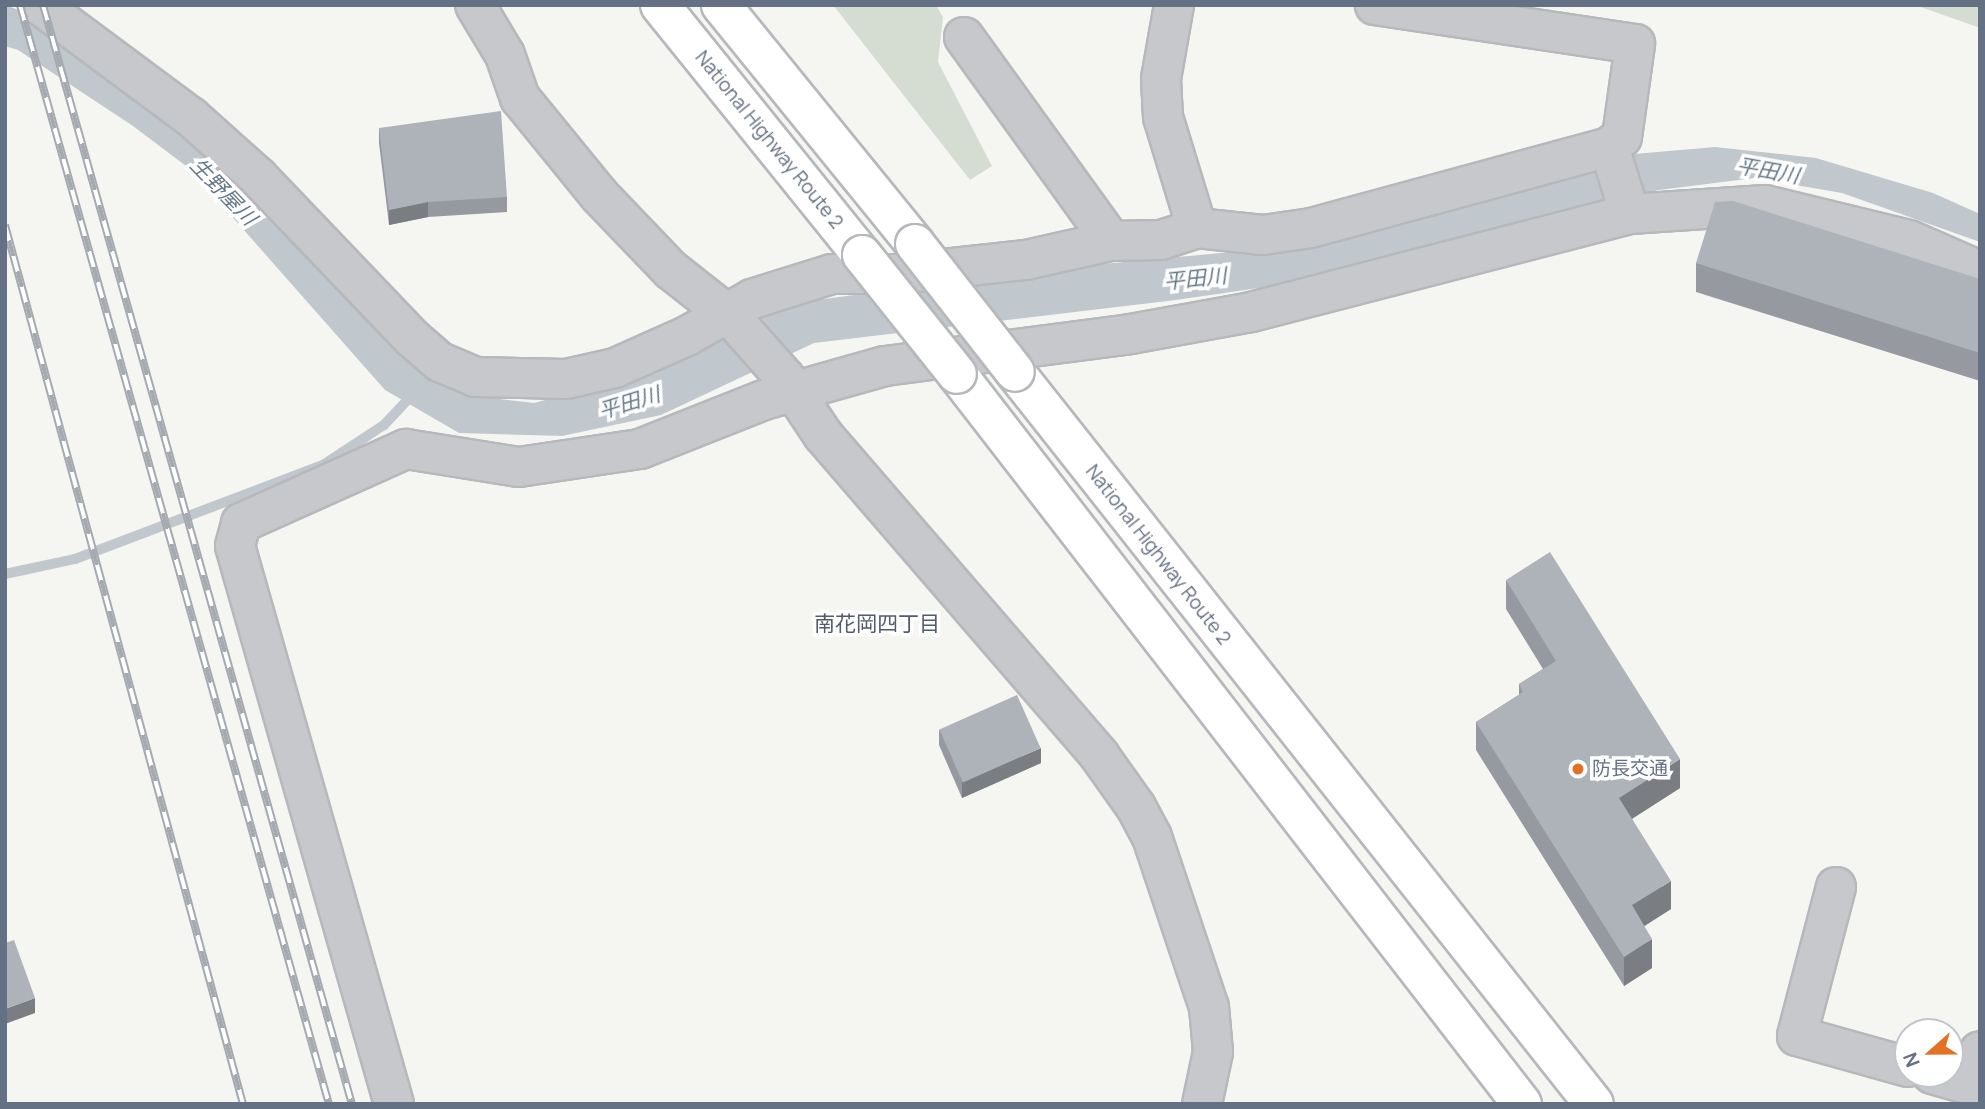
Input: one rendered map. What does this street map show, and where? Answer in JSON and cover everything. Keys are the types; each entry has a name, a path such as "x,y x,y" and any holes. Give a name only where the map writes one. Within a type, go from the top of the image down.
{"highway":[{"name":"National Highway Route 2","path":"660,5 957,374 1522,1104"},
{"name":"National Highway Route 2","path":"722,5 915,244 1594,1104"}],"street":[{"path":"40,5 191,117 258,177 440,362 475,377 566,379 615,368 729,314 832,274 897,274 1026,260 1111,241 1161,240 1197,228 1263,235 1311,228 1611,152 1622,137 1635,44 1375,5"},
{"path":"475,5 505,55 520,98 564,152 671,270 729,314 790,385 823,435 1099,755 1136,807 1152,837 1209,1007 1213,1052 1202,1104"},
{"path":"1174,5 1161,79 1163,117 1197,228"},
{"path":"964,37 1111,241"},
{"path":"1611,152 1629,210"},
{"path":"394,1104 235,546 241,523 406,449 519,467 626,452 790,385 885,366 1125,335 1251,312 1629,210 1765,205 1909,240 1980,271"},
{"path":"1836,887 1797,1036 1894,1063"},
{"path":"1964,1083 1970,1085 1980,1051"}],"shaded area":[{"path":"833,5 936,5 943,17 938,62 992,166 970,180"},
{"path":"1915,5 1980,5 1980,28"}],"water":[{"path":"5,5 40,18 132,90 244,194 415,369 465,395 534,403 629,378 795,303 1038,270 1286,247 1634,154 1715,147 1816,158 1933,193 1980,214 1980,242 1842,193 1755,178 1659,190 1354,274 1176,300 814,343 661,415 562,436 459,433 385,390 190,169 133,126 18,50 5,46"}],"building":[{"path":"501,111 507,197 428,202 389,210 379,128"},
{"path":"1733,201 1980,279 1980,353 1696,263 1715,202"},
{"name":"防長交通","path":"1550,552 1680,759 1619,798 1671,881 1632,905 1652,939 1624,957 1476,722 1523,692 1519,684 1556,661 1506,580"},
{"path":"1017,695 1041,748 963,783 939,730"},
{"path":"14,940 35,998 5,1009 5,943"}],"waterway":[{"path":"5,574 75,559 323,465 384,425 415,392"}],"railway":[{"path":"20,5 329,1104"},
{"path":"43,5 352,1104"},
{"path":"5,225 243,1104"}],"place":[{"name":"防長交通","path":"1578,769"}],"district":[{"name":"南花岡四丁目","path":"877,623"}],"water label":[{"name":"平田川","path":"1768,170"},
{"name":"生野屋川","path":"224,191"},
{"name":"平田川","path":"1195,278"},
{"name":"平田川","path":"629,402"}]}
